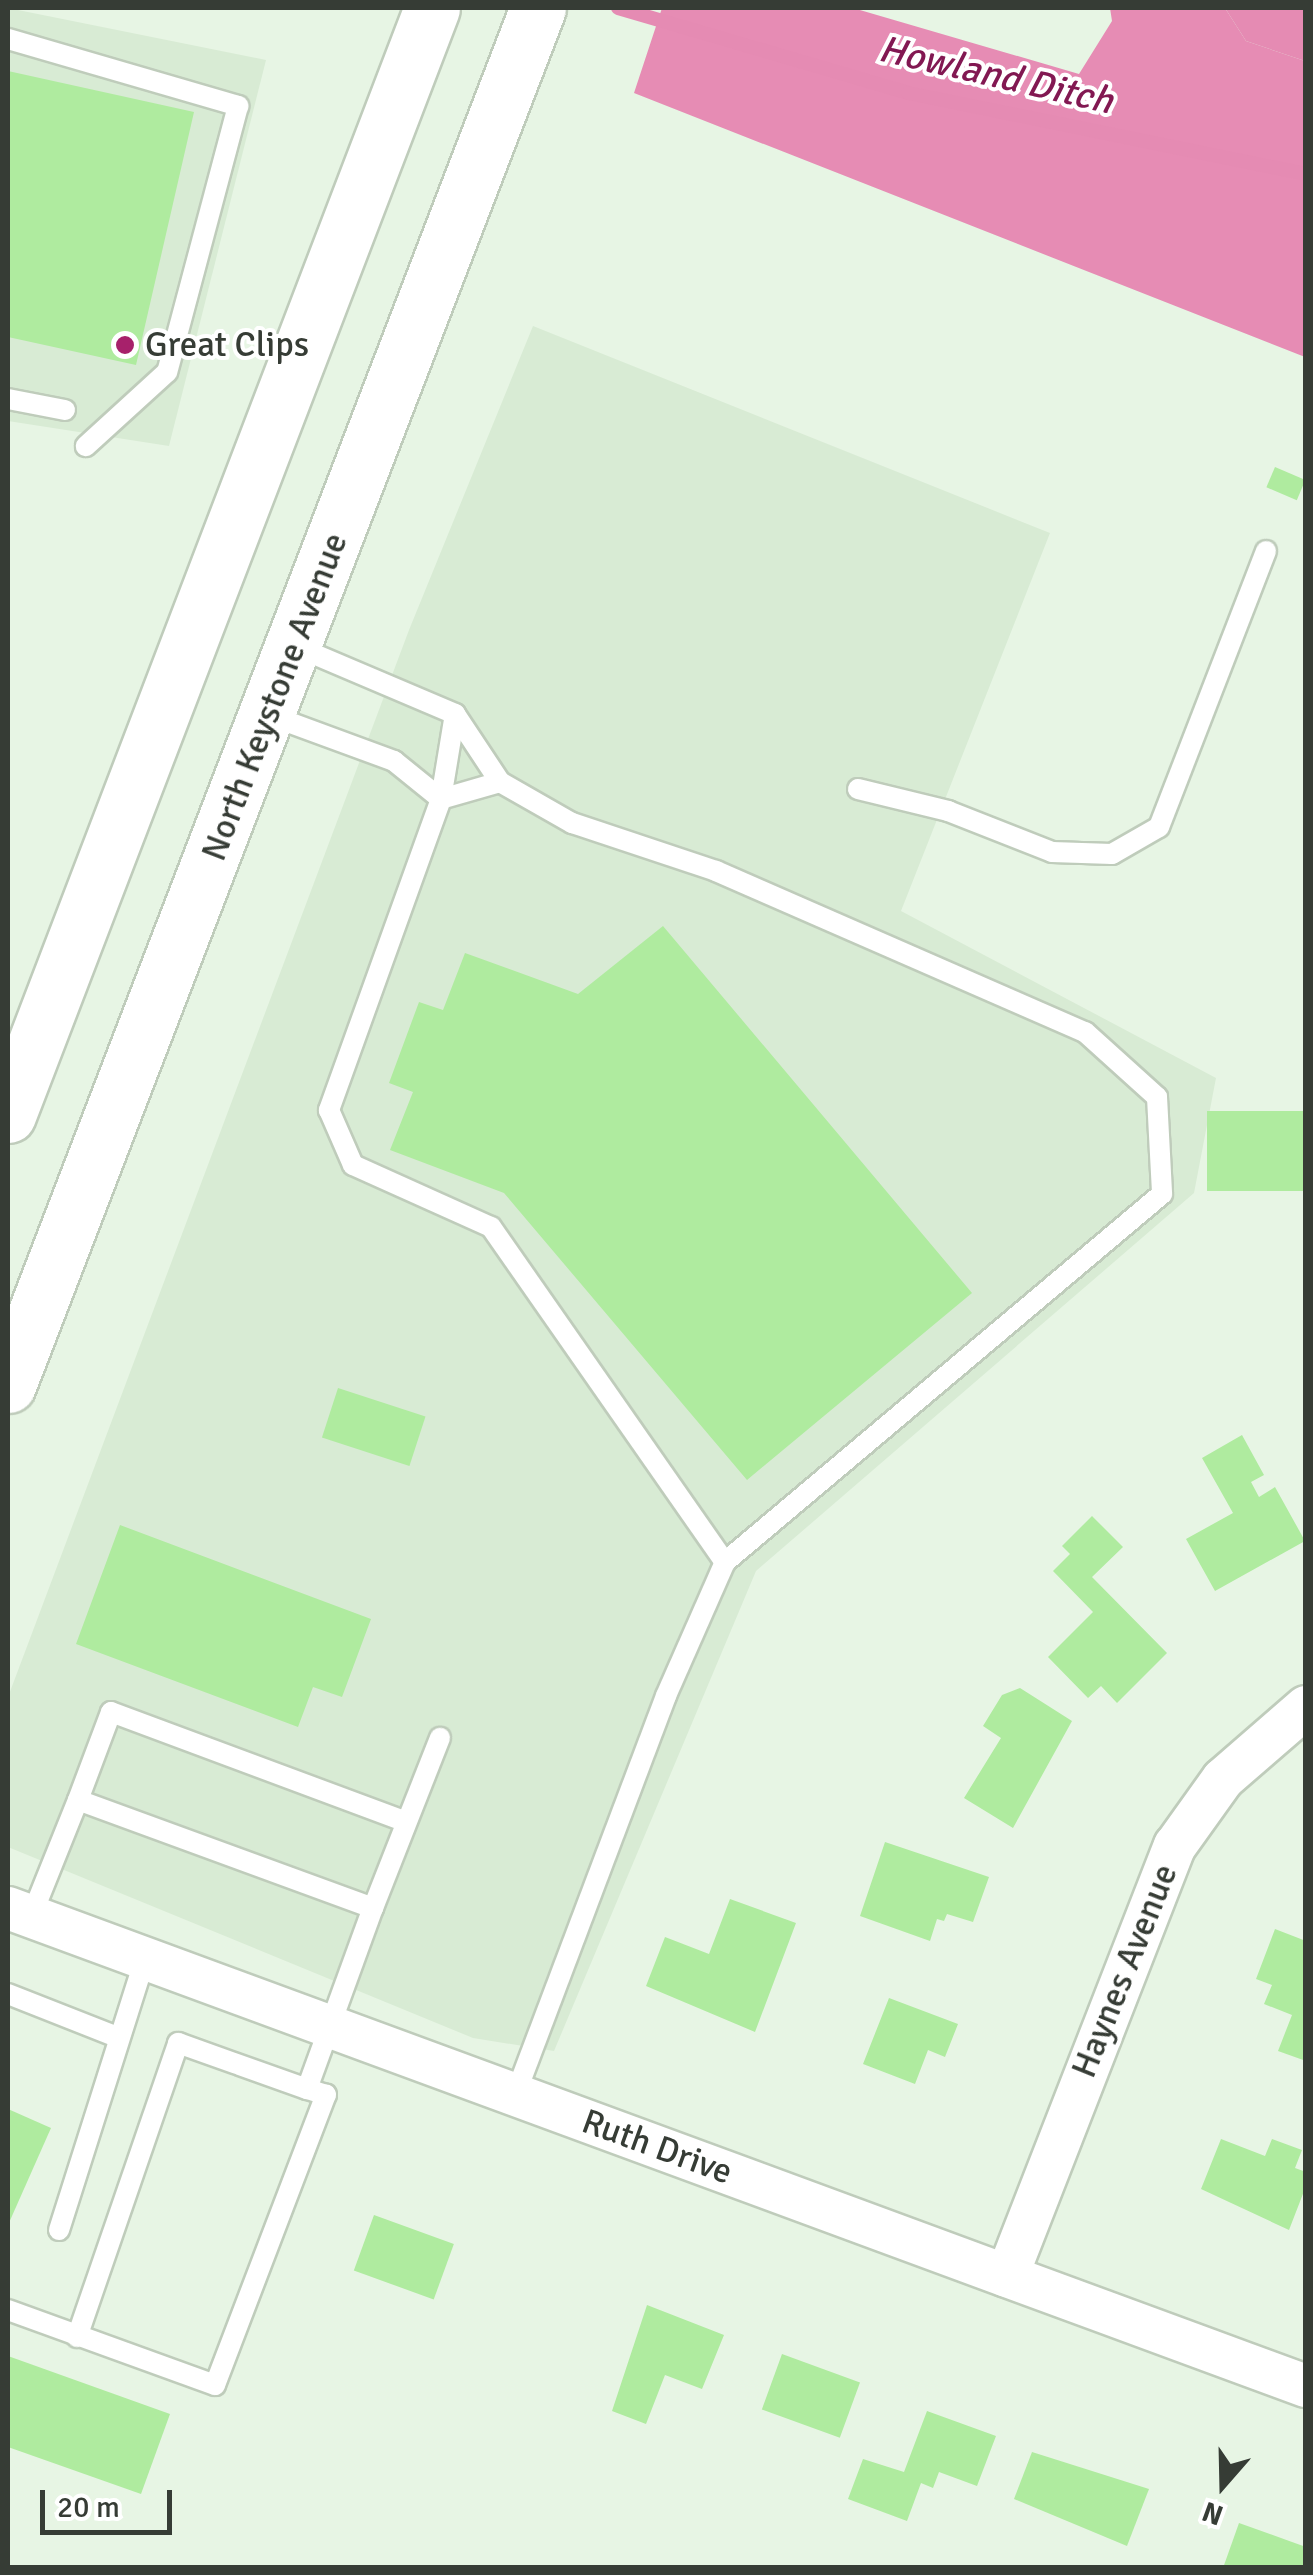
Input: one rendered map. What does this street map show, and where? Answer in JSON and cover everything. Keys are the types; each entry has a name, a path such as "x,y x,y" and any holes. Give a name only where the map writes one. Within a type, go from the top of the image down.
{"main road":[{"name":"North Keystone Avenue","path":"8,1385 538,8"},
{"path":"13,1085 424,29"}],"street":[{"name":"Haynes Avenue","path":"1007,2276 1176,1846 1224,1779 1306,1708"},
{"name":"Ruth Drive","path":"19,1912 1306,2386"}],"lane":[{"path":"8,39 238,106 168,372 86,446"},
{"path":"8,399 65,410"},
{"path":"858,790 948,811 1052,852 1112,854 1159,828 1266,552"},
{"path":"295,646 455,714 500,782 572,823 716,870 1084,1032 1157,1097 1162,1194 725,1562 666,1696 515,2095"},
{"path":"455,714 441,800 329,1110 353,1165 490,1227 725,1562"},
{"path":"268,715 394,761 441,800"},
{"path":"441,800 500,782"},
{"path":"19,1912 78,1800 111,1712 406,1822"},
{"path":"307,2088 440,1738"},
{"path":"78,1800 373,1908"},
{"path":"59,2230 117,2037 145,1959"},
{"path":"8,1994 117,2037"},
{"path":"8,2310 77,2337 216,2385 326,2096 178,2042 77,2337"}],"shaded area":[{"path":"8,8 266,60 169,446 8,421"},
{"path":"662,8 853,8 1079,74 1112,21 1110,8 1225,8 1246,41 1305,61 1305,357 634,93"},
{"path":"1225,8 1305,8 1305,61 1246,41"},
{"path":"533,326 1050,533 901,911 1216,1078 1194,1193 756,1571 554,2051 473,2038 8,1847 8,1697 409,630"}],"building":[{"path":"8,71 194,112 136,365 8,337"},
{"path":"1275,467 1305,480 1297,500 1266,487"},
{"path":"663,926 972,1293 747,1480 504,1193 390,1150 413,1092 389,1083 419,1002 443,1010 465,953 578,994"},
{"path":"1207,1111 1306,1111 1306,1191 1207,1191"},
{"path":"338,1388 425,1416 409,1466 322,1437"},
{"path":"1242,1435 1264,1475 1251,1482 1259,1497 1275,1487 1305,1541 1215,1591 1186,1539 1233,1513 1202,1458"},
{"path":"1092,1516 1123,1547 1092,1577 1167,1653 1117,1703 1101,1686 1088,1698 1048,1657 1093,1612 1053,1571 1070,1554 1062,1546"},
{"path":"120,1525 371,1619 342,1697 313,1687 298,1727 76,1644"},
{"path":"1020,1688 1072,1721 1013,1828 964,1798 1001,1738 983,1726 1002,1695"},
{"path":"885,1842 989,1877 973,1922 947,1914 944,1921 937,1919 930,1941 860,1916"},
{"path":"730,1899 796,1923 755,2032 646,1986 665,1937 709,1954"},
{"path":"1275,1929 1306,1941 1306,2061 1278,2051 1292,2015 1264,2004 1272,1985 1256,1979"},
{"path":"889,1998 958,2024 945,2057 928,2050 915,2084 863,2064"},
{"path":"8,2109 51,2128 8,2225"},
{"path":"1221,2139 1265,2156 1272,2139 1302,2150 1295,2168 1306,2172 1306,2186 1289,2230 1201,2189"},
{"path":"374,2215 454,2244 434,2300 354,2270"},
{"path":"647,2305 724,2335 702,2389 665,2375 646,2424 612,2411"},
{"path":"782,2354 860,2382 840,2438 762,2409"},
{"path":"8,2356 170,2414 141,2494 8,2447"},
{"path":"927,2411 996,2436 977,2486 939,2472 933,2488 921,2483 907,2521 848,2499 863,2459 904,2472"},
{"path":"1032,2452 1149,2489 1127,2546 1014,2499"},
{"path":"1239,2523 1306,2547 1306,2568 1223,2568"}],"waterway":[{"name":"Howland Ditch","path":"618,8 908,93 1306,174"}],"place":[{"name":"Great Clips","path":"125,345"}]}
